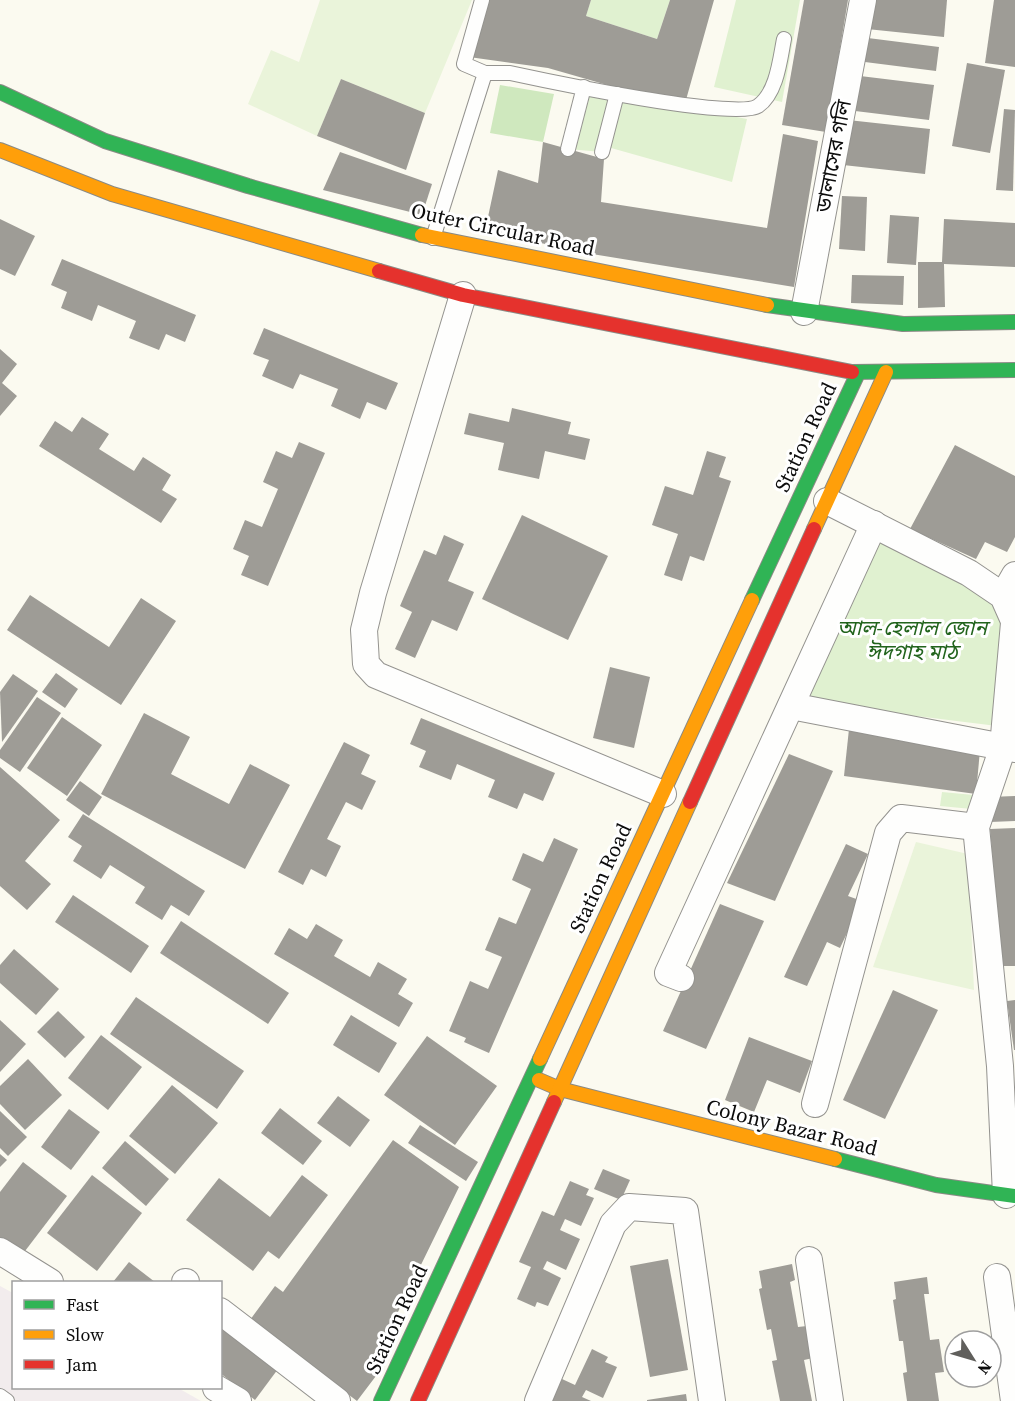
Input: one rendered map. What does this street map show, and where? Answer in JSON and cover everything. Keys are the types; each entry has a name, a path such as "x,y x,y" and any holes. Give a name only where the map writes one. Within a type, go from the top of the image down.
{"main road":[{"name":"Outer Circular Road","path":"0,92 105,141 248,186 433,238 804,312 863,326 891,328 1015,322"},
{"path":"0,150 112,194 463,295 886,372 1015,370"},
{"path":"418,1401 886,372 888,353"},
{"name":"Station Road","path":"381,1401 858,367"},
{"name":"Colony Bazar Road","path":"531,1077 560,1089 936,1185 1011,1196"}],"street":[{"name":"ডালাসের গলি","path":"804,312 863,0"},
{"path":"463,295 373,593 364,630 366,664 376,675 663,794"},
{"path":"827,501 969,573 1009,585 1015,623 1009,748 976,827 991,1066 1011,1196"},
{"path":"681,978 668,973 753,803 791,706 874,524"},
{"path":"791,706 1009,748"},
{"path":"814,1104 888,833 902,818 976,827"},
{"path":"538,1401 613,1224 629,1207 685,1210 712,1401"},
{"path":"0,1251 48,1281"},
{"path":"809,1260 830,1401"},
{"path":"997,1277 1014,1401"},
{"path":"222,1313 338,1401"},
{"path":"218,1389 238,1401"}],"lane":[{"path":"482,0 464,64 485,73 510,73 684,107 738,111 757,107 768,97 784,39"},
{"path":"433,238 485,73"},
{"path":"568,149 584,87"},
{"path":"602,152 617,94"},
{"path":"0,1396 7,1401"}],"shaded area":[{"path":"0,1286 12,1292 12,1389 180,1389 201,1401 0,1401"}],"green space":[{"path":"320,0 472,0 425,113 341,79 317,136 248,104 271,50 299,62"},
{"path":"591,0 670,0 657,39 586,16"},
{"path":"736,0 800,0 782,102 714,87"},
{"path":"500,85 554,94 543,142 490,133"},
{"path":"584,87 747,119 732,182 604,146 602,152 568,149"},
{"name":"আল-হেলাল জোন ঈদগাহ মাঠ","path":"874,531 991,599 1002,619 997,726 803,702"},
{"path":"942,792 974,795 972,809 940,806"},
{"path":"916,842 968,854 974,990 873,967"}],"building":[{"path":"487,0 591,0 586,16 657,39 670,0 714,0 684,107 548,68 469,57"},
{"path":"804,0 848,0 826,132 782,125"},
{"path":"870,0 947,0 944,37 867,29"},
{"path":"994,0 1015,0 1015,67 985,63"},
{"path":"860,37 939,47 936,71 857,61"},
{"path":"967,63 1005,70 990,153 952,146"},
{"path":"852,75 934,85 929,120 847,110"},
{"path":"341,79 425,113 406,170 317,136"},
{"path":"1004,109 1015,110 1013,191 996,190"},
{"path":"848,120 930,129 925,174 843,165"},
{"path":"783,134 818,141 794,287 592,254 485,231 498,170 538,183 543,142 604,159 601,202 767,228"},
{"path":"340,152 432,184 422,215 323,190"},
{"path":"842,196 867,197 865,251 839,249"},
{"path":"890,215 919,217 916,265 887,263"},
{"path":"0,219 35,236 15,276 0,269"},
{"path":"944,219 1015,223 1015,267 944,264 945,307 918,308 918,262 942,262"},
{"path":"62,259 196,315 185,342 166,334 159,350 129,338 136,321 98,305 92,321 61,308 67,292 51,285"},
{"path":"852,275 904,276 903,305 851,303"},
{"path":"264,328 398,383 386,410 367,402 360,419 331,406 338,389 300,374 293,389 262,376 269,360 253,354"},
{"path":"0,349 17,364 2,383 17,396 0,416"},
{"path":"512,408 571,422 568,434 590,439 585,460 545,451 539,479 498,470 504,443 464,434 469,413 509,422"},
{"path":"82,417 109,434 99,449 134,471 143,457 171,475 162,490 177,499 161,523 39,446 55,421 72,432"},
{"path":"299,442 325,453 268,586 241,575 249,556 233,549 245,520 262,527 278,489 263,482 276,451 292,458"},
{"path":"955,445 1015,476 1015,537 1007,552 985,542 976,559 910,529"},
{"path":"707,451 726,457 719,477 731,481 704,561 690,556 682,581 664,575 678,534 652,525 665,486 693,495"},
{"path":"522,515 608,556 568,640 482,599"},
{"path":"444,535 464,544 448,581 474,592 457,631 432,620 415,658 395,649 412,612 400,606 424,550 436,555"},
{"path":"30,595 109,647 141,598 176,621 121,705 7,630"},
{"path":"610,667 650,677 634,748 593,738"},
{"path":"56,673 78,689 65,708 42,692"},
{"path":"13,674 38,691 2,742 0,692"},
{"path":"37,697 61,713 20,772 0,758 0,750"},
{"path":"144,713 190,737 171,774 229,804 250,764 290,785 245,869 101,794"},
{"path":"62,717 102,745 67,796 27,768"},
{"path":"421,718 555,773 543,801 524,793 517,809 488,797 495,780 457,764 451,780 419,767 426,751 410,744"},
{"path":"849,729 980,750 976,794 844,776"},
{"path":"344,742 370,755 361,774 376,781 362,810 346,802 327,839 341,846 326,877 311,869 303,885 278,872"},
{"path":"789,754 833,771 775,901 727,883"},
{"path":"0,767 60,820 25,861 51,884 27,910 0,886"},
{"path":"80,781 102,797 89,816 66,800"},
{"path":"1015,796 1015,821 990,822 989,797"},
{"path":"83,814 205,891 189,916 171,905 162,920 135,903 145,887 110,865 101,879 73,861 82,846 68,837"},
{"path":"1015,828 1015,966 1002,966 990,829"},
{"path":"554,838 578,849 489,1053 464,1042 466,1038 449,1031 470,981 488,989 502,957 485,950 499,917 516,924 531,889 512,880 523,853 543,862"},
{"path":"846,844 868,854 848,896 862,901 840,948 827,942 807,986 784,977"},
{"path":"73,895 149,946 131,973 55,922"},
{"path":"720,904 764,921 706,1049 663,1031"},
{"path":"181,921 289,993 268,1024 160,953"},
{"path":"316,924 343,940 334,956 370,977 378,962 407,979 398,994 413,1003 399,1027 274,954 289,928 307,939"},
{"path":"14,949 59,989 36,1015 0,983 0,965"},
{"path":"893,990 938,1010 885,1119 843,1100"},
{"path":"136,997 244,1071 217,1109 110,1034"},
{"path":"1015,1000 1015,1050 1014,1050 1007,1001"},
{"path":"58,1011 85,1037 65,1058 37,1032"},
{"path":"351,1015 397,1043 379,1073 333,1045"},
{"path":"0,1020 26,1044 0,1072"},
{"path":"101,1035 142,1067 108,1110 68,1078"},
{"path":"427,1036 497,1086 455,1145 384,1095"},
{"path":"749,1037 812,1061 800,1093 767,1080 754,1112 725,1100"},
{"path":"28,1059 62,1095 25,1130 0,1104 0,1086"},
{"path":"172,1085 218,1123 175,1174 129,1136"},
{"path":"338,1096 370,1120 350,1147 317,1123"},
{"path":"280,1108 322,1141 303,1165 261,1133"},
{"path":"69,1109 100,1132 71,1170 41,1147"},
{"path":"0,1111 27,1137 8,1156 0,1148"},
{"path":"420,1125 478,1162 466,1181 408,1143"},
{"path":"393,1140 459,1187 374,1361 382,1368 357,1401 250,1320 275,1286 283,1292"},
{"path":"125,1141 169,1179 146,1206 102,1168"},
{"path":"0,1154 7,1160 0,1167"},
{"path":"23,1162 67,1196 22,1255 0,1238 0,1192"},
{"path":"603,1169 630,1180 621,1200 594,1189"},
{"path":"92,1175 142,1213 97,1271 47,1233"},
{"path":"302,1175 328,1195 279,1259 268,1251 253,1271 186,1220 219,1178 270,1217"},
{"path":"570,1181 589,1189 586,1195 594,1198 581,1226 565,1219 560,1230 580,1239 566,1270 547,1261 543,1269 561,1278 548,1306 537,1302 535,1307 517,1299 531,1267 519,1262 542,1211 554,1216"},
{"path":"668,1259 688,1370 650,1377 630,1266"},
{"path":"129,1262 154,1281 114,1281"},
{"path":"792,1264 795,1280 790,1282 798,1327 807,1326 813,1358 804,1360 812,1401 780,1401 772,1361 777,1360 771,1329 767,1330 759,1289 762,1288 759,1271"},
{"path":"927,1277 929,1294 924,1294 930,1340 939,1339 943,1365 943,1372 935,1373 939,1401 907,1401 903,1373 907,1372 903,1341 899,1341 893,1300 896,1299 894,1282"},
{"path":"222,1327 278,1369 255,1400 222,1375"},
{"path":"592,1349 608,1357 605,1362 617,1367 603,1398 586,1390 582,1397 591,1401 552,1401 562,1379 575,1385"},
{"path":"686,1394 687,1401 647,1401 647,1400"}],"traffic: fast":[{"path":"0,92 105,141 248,186 422,235"},
{"path":"767,305 903,324 1015,322"},
{"path":"852,372 1015,370"},
{"path":"752,600 858,373"},
{"path":"381,1401 540,1059"},
{"path":"835,1159 936,1185 1015,1196"}],"traffic: slow":[{"path":"0,150 112,194 379,271"},
{"path":"422,235 767,305"},
{"path":"814,529 886,372"},
{"path":"540,1059 752,600"},
{"path":"554,1102 690,802"},
{"path":"539,1080 560,1089 835,1159"}],"traffic: jam":[{"path":"379,271 463,295 852,372"},
{"path":"690,802 814,529"},
{"path":"418,1401 554,1102"}]}
